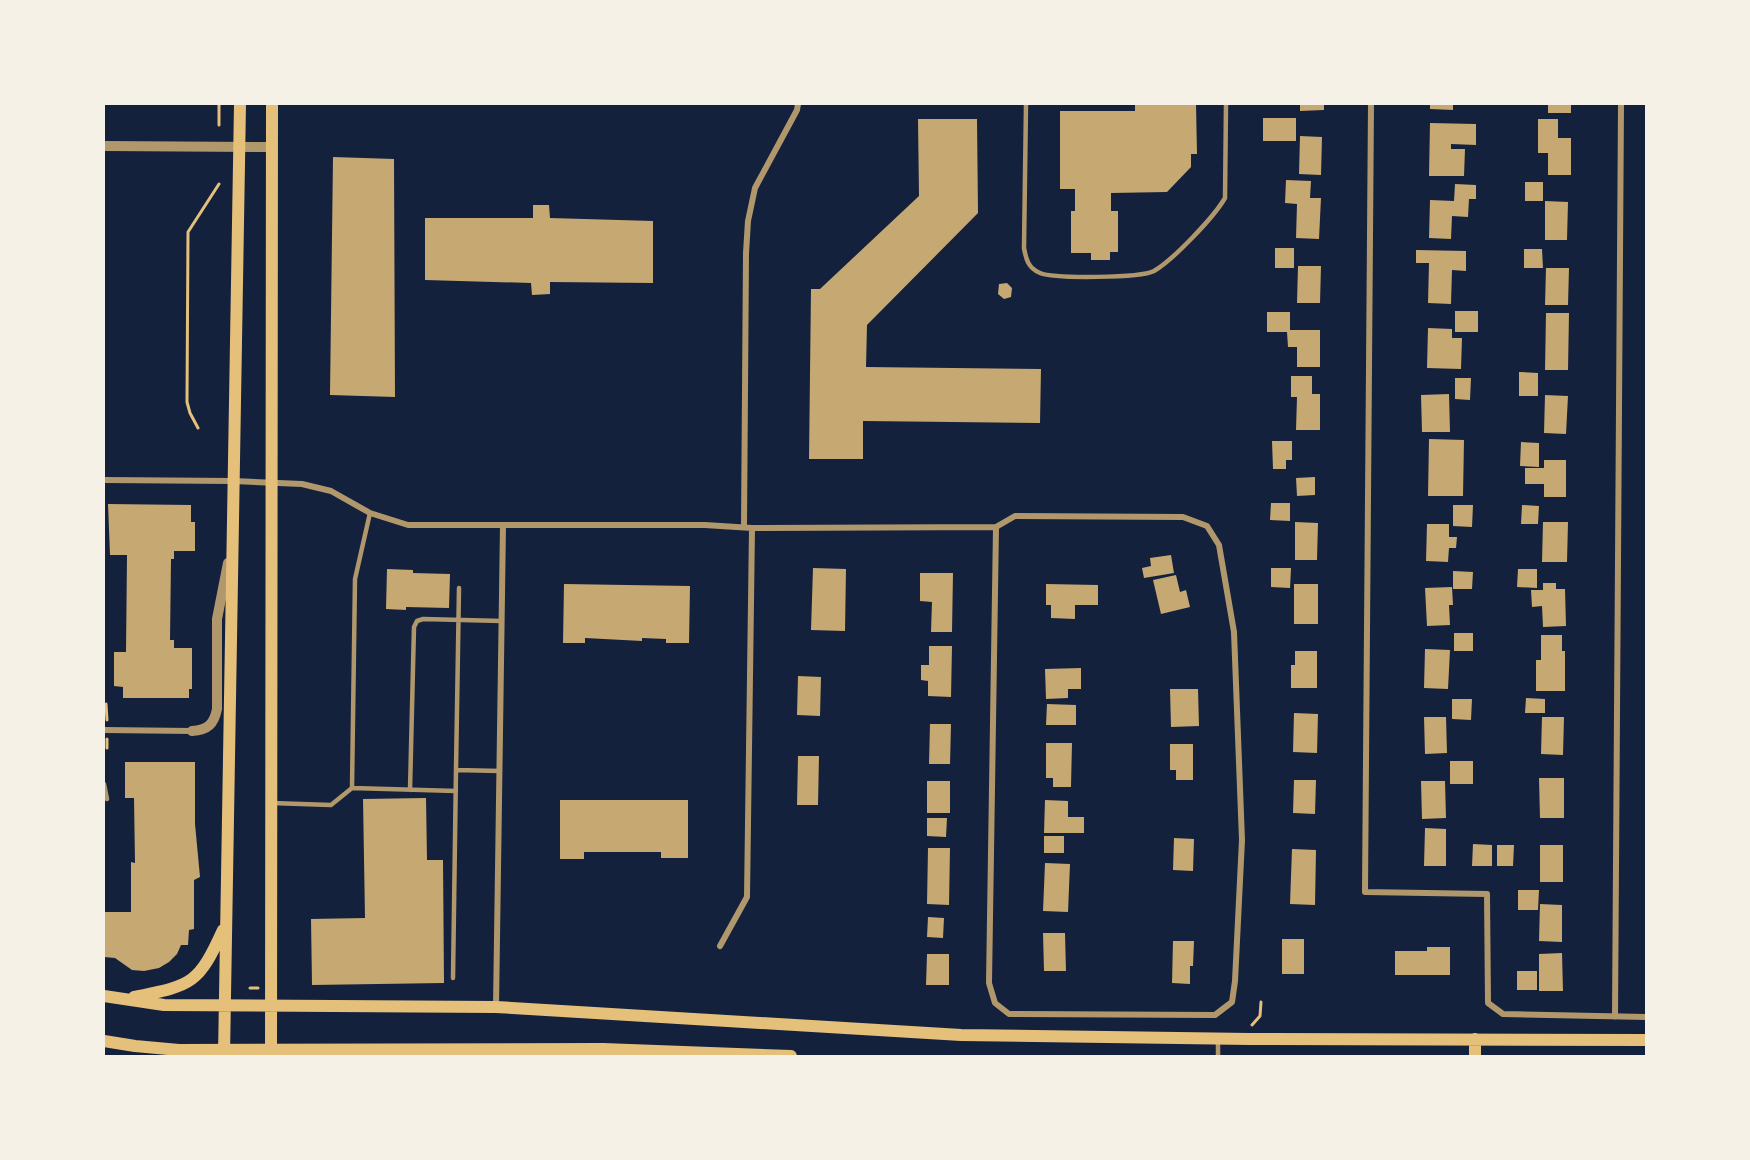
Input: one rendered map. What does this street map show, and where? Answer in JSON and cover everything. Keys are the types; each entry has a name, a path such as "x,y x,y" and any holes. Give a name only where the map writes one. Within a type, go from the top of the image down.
{"main road":[{"path":"224,1053 240,104"},
{"path":"272,104 272,1053"},
{"path":"122,1000 175,988 196,977 208,961 226,923"},
{"path":"104,996 164,1005 496,1007 962,1035 1218,1039 1647,1040"},
{"path":"1475,1040 1475,1056"},
{"path":"104,1041 135,1046 224,1053 354,1050 512,1053 603,1049 791,1056"},
{"path":"135,1046 156,1056"},
{"path":"342,1056 354,1050"}],"street":[{"path":"744,527 748,220 755,188 797,110 798,104"},
{"path":"1371,104 1365,892 1487,894 1488,1003 1503,1014 1647,1017"},
{"path":"1615,1017 1621,104"},
{"path":"104,146 272,147"},
{"path":"104,480 302,484 331,491 370,513 408,525 705,525 752,528 996,527 1015,516 1183,517 1207,526 1218,545 1234,632 1242,840 1232,1002 1215,1015 1010,1014 995,1003 989,983 996,527"},
{"path":"496,1007 503,525"},
{"path":"720,946 747,897 752,528"},
{"path":"104,730 192,731 210,727 215,720 217,619 233,542"}],"lane":[{"path":"1026,104 1024,248 1027,263 1038,273 1053,276 1137,276 1151,272 1164,264 1217,212 1225,198 1226,104"},
{"path":"352,788 355,579 370,513"},
{"path":"453,978 459,588"},
{"path":"410,790 414,627 417,621 423,619 502,621"},
{"path":"456,770 500,771"},
{"path":"104,784 107,799"},
{"path":"271,803 331,805 352,788 456,791"},
{"path":"1218,1039 1218,1056"}],"path":[{"path":"219,104 219,125"},
{"path":"198,428 187,402 188,232 219,184"},
{"path":"250,988 258,988"},
{"path":"1250,1028 1260,1016 1261,1002"}],"building":[{"path":"1135,104 1196,104 1197,154 1191,154 1191,167 1167,192 1111,193 1111,211 1118,211 1118,252 1110,252 1110,260 1091,260 1091,253 1071,253 1071,211 1075,211 1075,189 1060,189 1060,111 1135,111"},
{"path":"1300,104 1324,104 1324,110 1300,111"},
{"path":"1430,104 1453,104 1453,110 1430,109"},
{"path":"1548,104 1571,104 1571,113 1548,113"},
{"path":"1263,118 1296,118 1296,141 1263,141"},
{"path":"918,119 977,119 978,213 867,325 866,367 1041,369 1040,423 863,421 863,459 809,459 811,289 820,289 919,196"},
{"path":"1538,119 1558,119 1558,138 1571,138 1571,175 1548,175 1548,153 1538,153"},
{"path":"1430,123 1476,124 1476,145 1451,144 1451,149 1465,149 1464,176 1429,176"},
{"path":"1300,136 1322,137 1321,175 1299,174"},
{"path":"333,157 394,159 395,397 330,395"},
{"path":"1286,180 1311,181 1310,198 1321,198 1319,239 1296,238 1297,204 1285,203"},
{"path":"1525,182 1543,182 1543,201 1525,201"},
{"path":"1455,184 1476,185 1476,199 1469,199 1468,217 1452,216 1451,239 1429,238 1430,200 1454,201"},
{"path":"1545,201 1568,202 1567,240 1545,240"},
{"path":"533,205 549,205 550,218 653,221 653,283 550,282 550,294 532,295 531,283 425,280 425,218 533,218"},
{"path":"1275,248 1294,248 1294,268 1275,268"},
{"path":"1524,249 1542,249 1543,268 1524,268"},
{"path":"1416,250 1466,251 1466,271 1452,270 1451,304 1428,303 1429,263 1416,263"},
{"path":"1298,266 1321,266 1320,303 1297,303"},
{"path":"1546,268 1569,268 1568,305 1545,305"},
{"path":"1007,283 1012,288 1011,297 1004,299 998,294 999,284"},
{"path":"1455,311 1478,311 1478,332 1455,332"},
{"path":"1267,312 1290,312 1290,330 1320,330 1320,367 1297,367 1297,347 1288,347 1287,332 1267,332"},
{"path":"1546,313 1569,313 1568,370 1545,370"},
{"path":"1428,328 1452,329 1452,338 1462,338 1461,369 1427,368"},
{"path":"1519,372 1538,373 1538,396 1519,396"},
{"path":"1291,376 1312,376 1312,394 1320,394 1320,430 1296,430 1297,397 1291,397"},
{"path":"1455,378 1471,378 1470,400 1455,399"},
{"path":"1449,394 1450,432 1422,432 1421,395"},
{"path":"1545,395 1568,396 1566,434 1544,433"},
{"path":"1429,439 1464,440 1463,496 1428,496"},
{"path":"1272,441 1292,441 1292,460 1286,460 1286,469 1273,469"},
{"path":"1521,442 1539,443 1539,467 1520,466"},
{"path":"1544,460 1566,460 1566,497 1544,497 1544,484 1525,484 1525,468 1544,468"},
{"path":"1315,477 1315,495 1297,496 1296,478"},
{"path":"1271,503 1290,503 1290,521 1270,520"},
{"path":"108,504 191,505 191,522 195,522 195,551 174,551 174,559 171,559 170,640 174,640 174,648 192,648 192,689 189,689 189,698 123,698 123,687 114,686 114,652 126,652 127,555 110,555"},
{"path":"1453,505 1473,505 1472,527 1453,526"},
{"path":"1522,505 1539,506 1538,524 1521,524"},
{"path":"1295,522 1318,523 1317,560 1295,560"},
{"path":"1543,522 1568,522 1567,562 1542,562"},
{"path":"1427,524 1449,524 1449,537 1457,537 1456,548 1449,548 1448,562 1426,561"},
{"path":"1171,555 1174,573 1144,578 1142,568 1151,566 1150,558"},
{"path":"813,568 846,569 845,631 811,630"},
{"path":"1271,568 1291,568 1290,588 1271,587"},
{"path":"387,569 413,570 413,573 450,574 449,608 386,609"},
{"path":"1518,569 1537,569 1537,588 1517,587"},
{"path":"1453,571 1473,572 1472,589 1453,589"},
{"path":"920,573 953,573 952,632 931,632 932,602 920,601"},
{"path":"1176,575 1180,592 1186,590 1190,607 1161,614 1153,580"},
{"path":"1543,583 1556,583 1556,589 1565,589 1566,626 1543,627 1542,606 1532,607 1531,590 1543,590"},
{"path":"564,584 690,586 689,643 666,643 666,639 642,638 642,641 585,638 585,643 563,643"},
{"path":"1046,584 1098,585 1098,605 1075,605 1075,619 1051,618 1051,605 1046,605"},
{"path":"1294,584 1318,584 1318,624 1294,624"},
{"path":"1452,587 1453,605 1449,605 1450,625 1427,626 1425,588"},
{"path":"1454,633 1473,633 1473,651 1454,651"},
{"path":"1541,635 1562,635 1562,651 1565,651 1565,691 1536,691 1536,660 1541,660"},
{"path":"929,646 952,646 951,697 928,696 928,681 921,680 921,665 929,665"},
{"path":"1425,649 1450,650 1448,689 1424,688"},
{"path":"1295,651 1317,651 1317,688 1291,688 1291,665 1295,665"},
{"path":"1081,668 1081,689 1068,689 1068,698 1046,699 1045,669"},
{"path":"798,676 821,677 820,716 797,715"},
{"path":"1170,689 1198,689 1199,726 1171,727"},
{"path":"1526,698 1545,699 1545,713 1525,713"},
{"path":"1452,699 1472,699 1471,720 1452,719"},
{"path":"1047,704 1076,705 1076,725 1046,725"},
{"path":"1294,713 1318,714 1317,753 1293,752"},
{"path":"1424,717 1446,717 1447,753 1425,754"},
{"path":"1542,717 1564,717 1563,755 1541,754"},
{"path":"930,724 951,724 950,764 929,764"},
{"path":"1046,743 1072,743 1071,787 1053,787 1053,778 1046,778"},
{"path":"1170,744 1193,744 1193,780 1176,780 1176,770 1170,770"},
{"path":"798,756 819,756 818,805 797,805"},
{"path":"1450,761 1473,761 1473,784 1450,784"},
{"path":"125,762 195,762 195,824 200,877 194,880 194,929 189,930 188,945 181,945 177,954 169,962 159,968 144,971 132,970 115,958 104,957 104,912 131,912 131,862 135,863 134,798 125,798"},
{"path":"1539,778 1564,778 1564,818 1540,818"},
{"path":"1294,780 1316,780 1315,814 1293,813"},
{"path":"927,781 950,781 950,813 927,813"},
{"path":"1421,781 1445,781 1446,818 1422,819"},
{"path":"426,798 427,860 443,860 444,983 312,985 311,919 365,918 363,799"},
{"path":"560,800 688,800 688,858 661,858 661,852 584,852 584,859 560,859"},
{"path":"1045,800 1068,801 1068,817 1084,817 1084,833 1044,833"},
{"path":"927,818 947,818 946,837 927,836"},
{"path":"1425,828 1446,829 1446,866 1424,866"},
{"path":"1044,836 1064,836 1064,853 1044,853"},
{"path":"1174,838 1194,839 1193,871 1173,870"},
{"path":"1473,844 1492,845 1492,866 1472,866"},
{"path":"1497,845 1514,845 1513,866 1497,866"},
{"path":"1540,845 1563,845 1563,882 1540,882"},
{"path":"928,848 950,848 949,905 927,904"},
{"path":"1292,849 1316,850 1315,905 1290,904"},
{"path":"1045,863 1070,864 1068,912 1043,911"},
{"path":"1518,890 1539,890 1538,910 1518,910"},
{"path":"1540,904 1562,905 1562,942 1539,941"},
{"path":"928,917 944,918 943,938 927,937"},
{"path":"1043,933 1065,933 1066,971 1044,971"},
{"path":"1282,939 1304,939 1304,974 1282,974"},
{"path":"1173,941 1194,941 1190,984 1172,983"},
{"path":"1427,947 1450,947 1450,975 1395,975 1395,951 1427,951"},
{"path":"1562,953 1563,991 1539,991 1539,954"},
{"path":"927,954 949,954 949,985 926,985"},
{"path":"1517,971 1537,971 1537,990 1517,990"}]}
